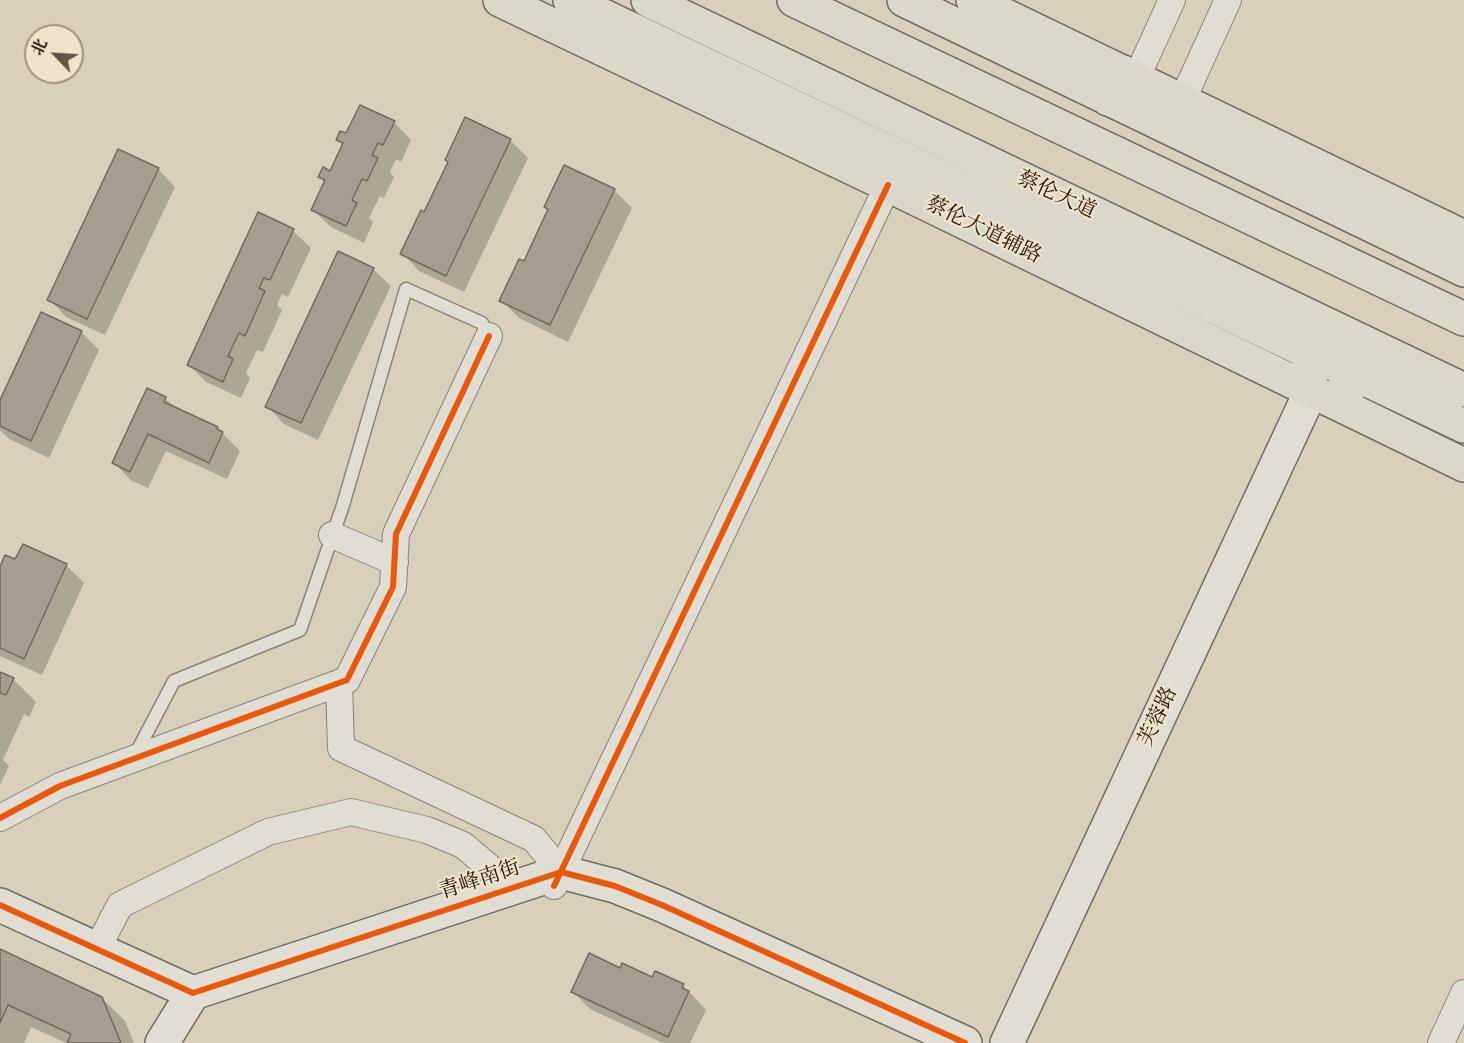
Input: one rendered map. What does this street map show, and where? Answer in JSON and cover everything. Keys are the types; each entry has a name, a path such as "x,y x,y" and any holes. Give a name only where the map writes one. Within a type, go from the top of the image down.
{"main road":[{"name":"蔡伦大道辅路","path":"500,0 895,171 1321,396 1464,465"},
{"path":"570,0 895,171 1308,351 1464,426"},
{"name":"蔡伦大道","path":"648,0 1464,390"},
{"path":"794,0 1464,319"},
{"path":"904,0 1035,63 1122,83 1182,101 1464,237"},
{"path":"973,0 1464,270"},
{"path":"1308,351 1321,396 1362,377"}],"street":[{"path":"1122,83 1172,0"},
{"path":"1182,101 1228,0"},
{"path":"558,879 895,171"},
{"path":"0,818 60,786 347,680 393,587 396,534 489,336"},
{"name":"芙蓉路","path":"1007,1043 1321,396"},
{"name":"芙蓉路","path":"1031,1043 1321,396"},
{"path":"332,535 395,562"},
{"path":"339,683 341,748 534,839 558,879"},
{"path":"97,949 120,905 268,832 351,812 427,830 463,845 489,867 501,892"},
{"path":"558,879 615,886 662,905 965,1043"},
{"name":"青峰南街","path":"558,879 189,1007 189,999 501,892 558,879 658,920 928,1043"},
{"path":"0,905 97,949 189,999"},
{"path":"0,923 189,999"},
{"path":"1441,1043 1464,993"},
{"path":"162,1043 189,999"}],"lane":[{"path":"133,759 174,681 300,630 332,535 405,289 482,323 489,336"}],"building":[{"path":"360,105 395,121 383,145 378,143 372,155 378,158 367,181 362,179 352,200 357,203 346,226 311,210 325,180 318,177 323,167 330,171 343,143 336,140 340,131 346,133"},
{"path":"465,117 511,139 446,276 400,254 421,210 424,212 448,162 445,160"},
{"path":"118,149 159,168 87,319 47,300"},
{"path":"564,165 615,189 550,325 499,301 519,259 524,261 548,209 544,207"},
{"path":"258,212 294,229 270,280 264,278 259,288 265,291 245,336 239,333 228,356 233,359 223,382 187,365"},
{"path":"338,251 374,268 301,423 265,407"},
{"path":"41,312 82,331 31,441 0,426 0,400"},
{"path":"147,388 166,397 164,402 218,427 217,429 223,432 209,463 148,434 130,472 112,463"},
{"path":"23,544 67,564 24,659 0,648 0,567 5,555 15,559"},
{"path":"0,672 14,678 6,695 0,693"},
{"path":"0,949 102,997 121,1043 67,1043 71,1034 8,1005 0,1023"},
{"path":"589,953 620,968 622,963 652,977 655,971 684,984 682,988 689,991 668,1037 571,992"}],"cycle path":[{"path":"554,886 888,185"},
{"path":"0,818 60,786 347,680 393,587 396,534 489,336"},
{"path":"0,905 193,993 561,872 615,886 662,905 965,1043"}]}
